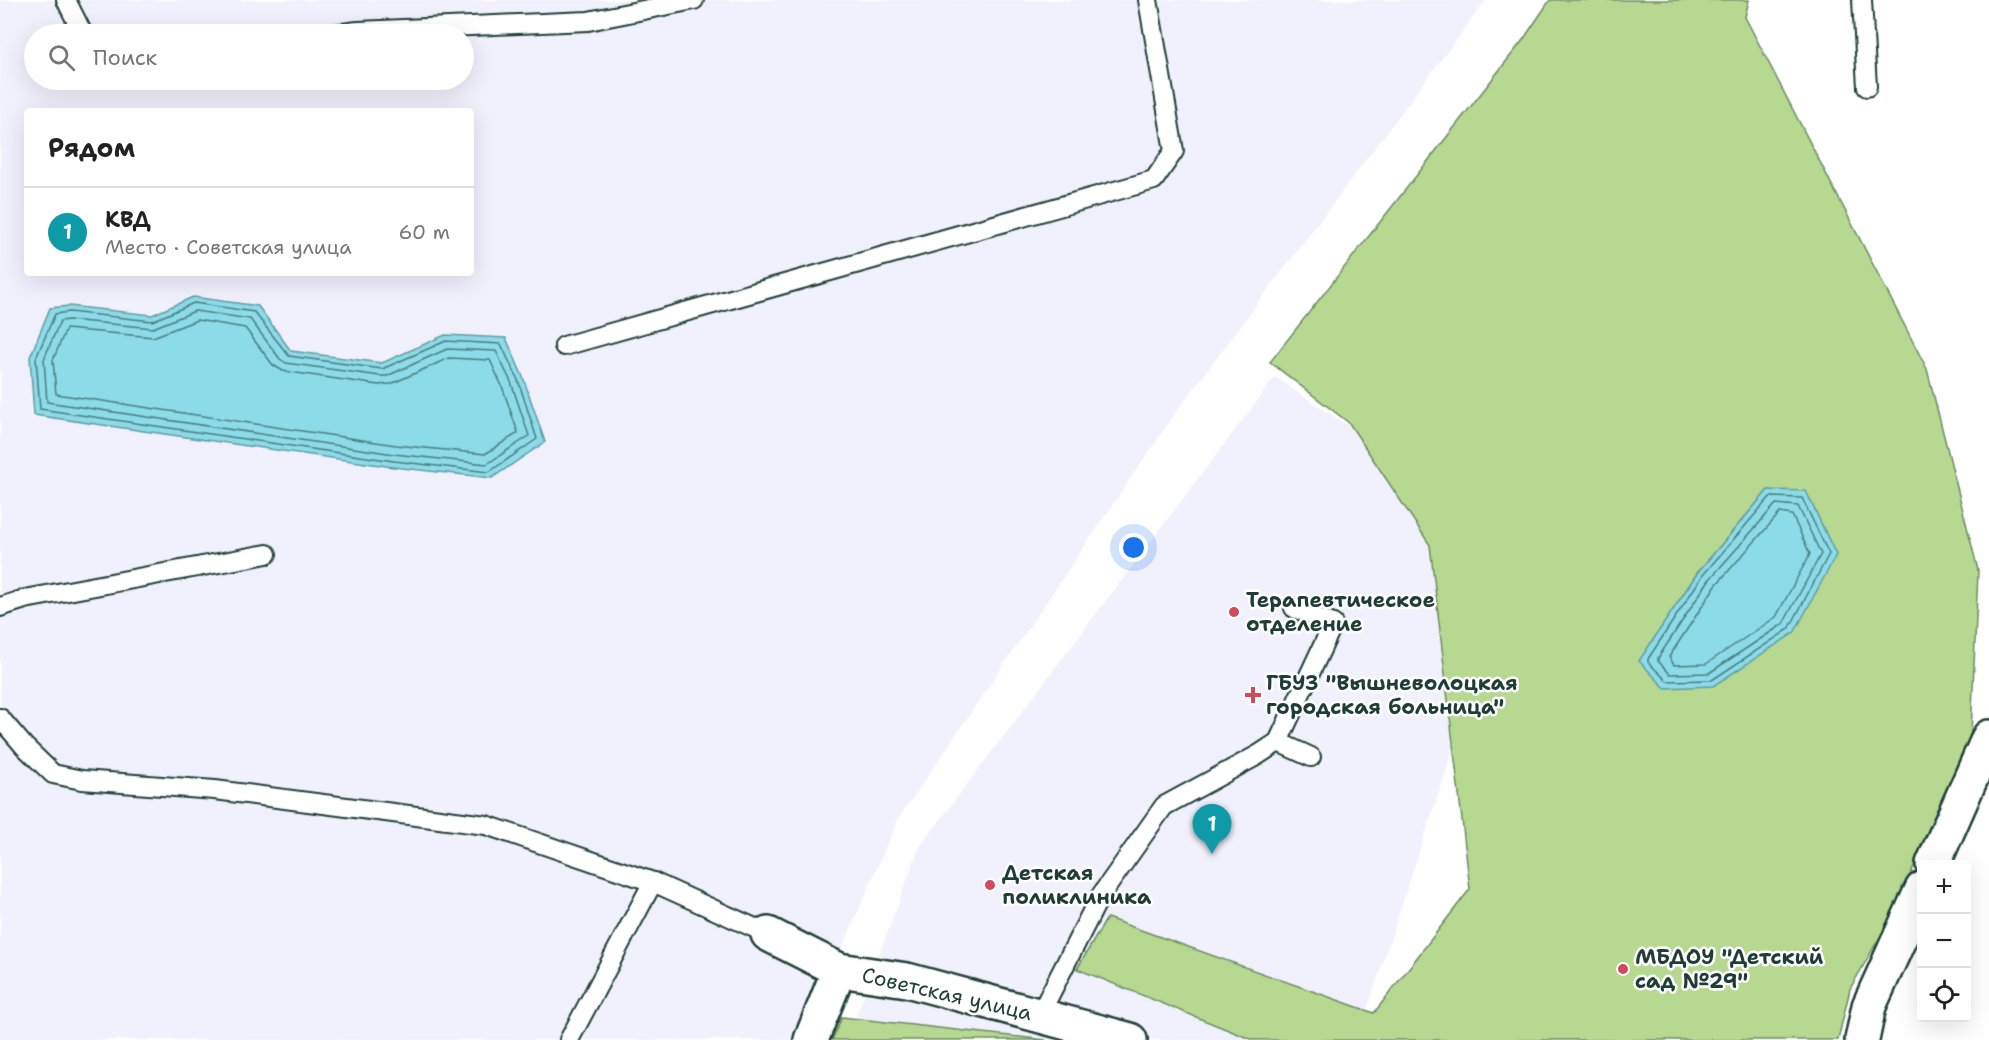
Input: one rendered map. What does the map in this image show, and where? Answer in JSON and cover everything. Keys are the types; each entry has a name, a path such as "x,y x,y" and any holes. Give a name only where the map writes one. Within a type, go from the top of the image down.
{"street":[{"path":"1935,860 1989,738"},
{"path":"1862,1040 1869,1006 1917,900"},
{"name":"Советская улица","path":"768,934 839,970 907,980 1130,1040"},
{"path":"811,1040 839,970"}],"lane":[{"path":"66,0 78,24"},
{"path":"474,26 588,21 694,0"},
{"path":"564,346 1154,180 1174,151 1148,0"},
{"path":"1862,0 1868,87"},
{"path":"0,607 25,599 267,554"},
{"path":"1040,1014 1099,898 1164,807 1258,755 1278,741 1333,624 1294,608"},
{"path":"0,718 24,746 53,774 82,780 215,790 486,825 653,882 768,934"},
{"path":"1278,741 1311,757"},
{"path":"569,1040 653,882"}],"shaded area":[{"path":"0,0 1486,0 1176,412 897,821 803,1040 0,1040"},
{"name":"ГБУЗ \"Вышневолоцкая городская больница\"","path":"1275,377 1522,542 1357,1040 847,1040 919,848"}],"green space":[{"path":"1550,0 1749,0 1745,17 1927,369 1978,570 1971,735 1894,912 1850,989 1838,1040 1253,1040 1077,969 1107,918 1374,1013 1470,889 1430,545 1349,423 1270,362 1523,40","holes":["1768,490 1640,661 1698,572"]},
{"path":"842,1017 1046,1040 832,1040"}],"water":[{"path":"193,297 258,306 291,351 382,363 445,335 506,338 523,377 545,442 492,478 393,467 34,415 30,357 50,308 69,306 152,315"},
{"path":"1768,490 1806,491 1836,555 1794,633 1713,686 1665,688 1639,661 1698,572"}],"place":[{"name":"Терапевтическое отделение","path":"1234,612"},
{"name":"ГБУЗ \"Вышневолоцкая городская больница\"","path":"1253,695"},
{"name":"КВД","path":"1212,854"},
{"name":"Детская поликлиника","path":"990,885"},
{"name":"МБДОУ \"Детский сад №29\"","path":"1623,969"}]}
